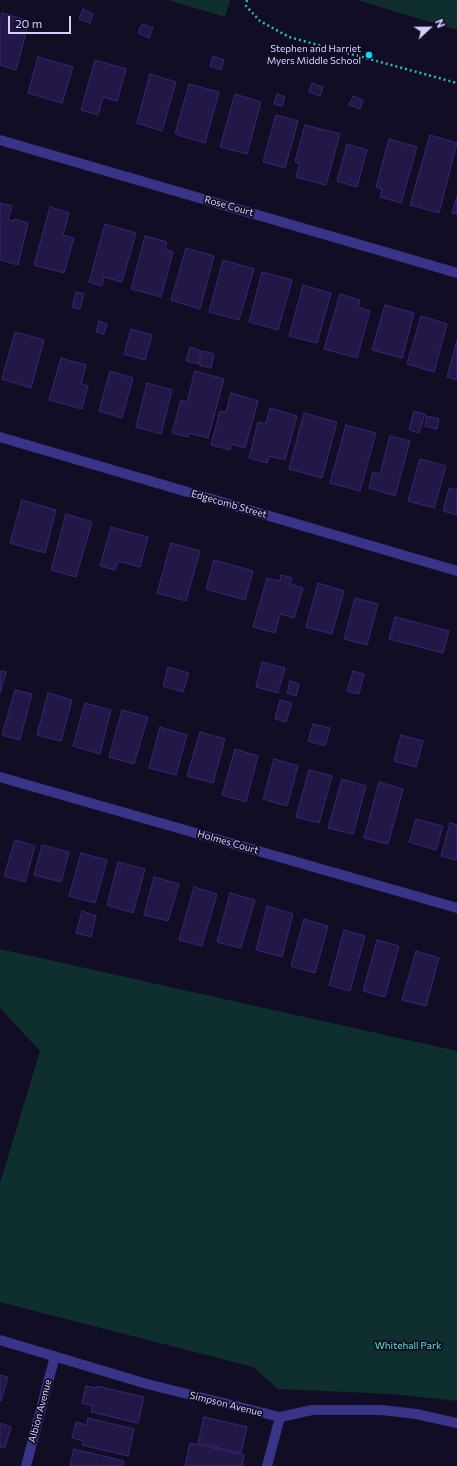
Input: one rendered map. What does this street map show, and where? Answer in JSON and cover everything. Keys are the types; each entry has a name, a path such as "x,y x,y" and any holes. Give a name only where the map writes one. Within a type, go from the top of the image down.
{"street":[{"name":"Rose Court","path":"0,140 457,273"},
{"name":"Edgecomb Street","path":"0,438 457,571"},
{"name":"Holmes Court","path":"0,777 457,908"},
{"name":"Simpson Avenue","path":"0,1340 147,1384 280,1417 312,1410 382,1410 416,1414 457,1423"},
{"name":"Albion Avenue","path":"26,1466 55,1356"},
{"path":"267,1466 280,1417"}],"path":[{"path":"247,0 246,6 260,20 289,37 457,83"}],"green space":[{"path":"168,0 230,0 225,17"},
{"path":"357,0 457,0 457,30"},
{"name":"Whitehall Park","path":"0,949 457,1051 457,1401 393,1394 278,1389 253,1367 0,1302 0,1183 40,1051 0,1008"}],"building":[{"path":"83,9 93,14 90,23 79,19"},
{"path":"2,13 29,21 16,70 0,65 0,22"},
{"path":"142,24 153,28 149,38 138,33"},
{"path":"213,56 224,60 221,70 210,66"},
{"path":"38,57 73,67 62,103 28,93"},
{"path":"95,60 126,69 117,101 103,97 98,115 81,110"},
{"path":"150,74 176,82 162,131 137,123"},
{"path":"312,83 323,87 320,96 309,92"},
{"path":"189,84 219,92 205,143 175,134"},
{"path":"235,94 261,102 247,154 220,147"},
{"path":"277,94 285,97 282,106 274,104"},
{"path":"353,96 363,100 360,109 349,105"},
{"path":"276,115 298,121 285,168 263,162"},
{"path":"305,125 340,134 326,185 296,177 300,163 295,162"},
{"path":"430,135 457,143 439,213 410,205"},
{"path":"389,139 417,147 401,203 380,197 382,189 376,187"},
{"path":"347,144 367,150 357,187 337,181"},
{"path":"457,196 457,214 452,213"},
{"path":"0,203 12,206 8,220 14,221 15,219 28,223 18,265 0,260"},
{"path":"50,207 69,213 63,235 74,238 64,273 34,265"},
{"path":"105,224 136,233 122,282 104,277 102,286 89,282"},
{"path":"145,236 167,242 165,249 173,252 161,297 131,289"},
{"path":"186,248 214,256 200,309 171,300"},
{"path":"223,260 254,269 239,320 209,312"},
{"path":"262,272 292,280 278,330 249,322"},
{"path":"303,285 331,293 317,343 289,336"},
{"path":"76,292 84,294 80,309 72,307"},
{"path":"340,294 360,300 358,307 370,311 357,358 324,349"},
{"path":"385,305 414,313 402,358 372,350"},
{"path":"421,316 447,324 434,372 407,364"},
{"path":"99,321 107,324 104,334 96,332"},
{"path":"131,329 152,335 145,360 124,354"},
{"path":"15,332 44,340 31,388 2,379"},
{"path":"457,340 457,380 447,377"},
{"path":"190,347 201,351 198,364 186,361"},
{"path":"203,351 214,354 211,368 199,365"},
{"path":"61,358 86,365 81,384 88,386 82,409 49,400"},
{"path":"110,371 133,378 122,418 99,411"},
{"path":"195,371 224,379 208,438 189,433 188,437 172,433 181,400 187,402"},
{"path":"147,383 172,390 161,434 136,427"},
{"path":"231,393 258,401 245,448 231,444 230,450 211,445 220,411 226,412"},
{"path":"270,408 297,416 285,460 269,456 267,463 249,458 258,422 266,424"},
{"path":"414,411 425,414 419,433 409,430"},
{"path":"304,413 337,422 322,478 289,469"},
{"path":"427,416 439,419 437,429 425,426"},
{"path":"346,425 376,433 360,491 330,483"},
{"path":"390,436 410,441 395,496 369,488 373,472 380,474"},
{"path":"420,459 446,466 434,508 408,501"},
{"path":"449,488 457,490 457,515 443,511"},
{"path":"22,500 56,510 45,553 10,543"},
{"path":"66,514 92,522 76,577 51,570"},
{"path":"111,527 148,537 140,567 118,561 115,570 100,566"},
{"path":"171,543 200,551 186,601 157,593"},
{"path":"214,560 253,571 245,600 206,589"},
{"path":"281,575 292,578 290,584 303,588 294,618 280,614 275,633 253,627 267,578 280,581"},
{"path":"318,583 344,591 332,634 306,627"},
{"path":"355,598 378,604 367,645 344,639"},
{"path":"395,617 449,631 443,653 389,639"},
{"path":"262,662 285,668 278,693 256,687"},
{"path":"168,667 189,673 183,692 163,686"},
{"path":"0,671 6,672 0,693"},
{"path":"353,671 364,674 359,694 347,691"},
{"path":"290,681 299,684 296,696 287,693"},
{"path":"15,690 32,694 20,740 2,735"},
{"path":"48,693 72,700 61,741 37,735"},
{"path":"280,700 292,703 286,722 275,719"},
{"path":"85,703 111,710 100,754 73,746"},
{"path":"122,710 148,717 134,764 109,757"},
{"path":"313,724 330,728 325,746 308,741"},
{"path":"160,727 187,735 176,775 149,768"},
{"path":"200,732 225,739 213,783 187,776"},
{"path":"401,735 423,741 416,767 394,761"},
{"path":"235,749 258,756 246,802 222,795"},
{"path":"274,759 298,766 287,806 263,799"},
{"path":"309,770 332,776 319,823 296,817"},
{"path":"342,779 366,786 353,834 328,828"},
{"path":"379,782 403,789 388,844 364,838"},
{"path":"416,819 443,826 436,850 409,842"},
{"path":"450,823 457,825 457,860 441,856"},
{"path":"15,840 35,846 25,882 4,876"},
{"path":"42,845 69,852 61,882 34,875"},
{"path":"81,853 107,860 95,903 69,896"},
{"path":"118,862 145,869 133,913 107,905"},
{"path":"154,877 179,884 168,921 144,915"},
{"path":"194,887 217,894 202,946 179,940"},
{"path":"230,893 255,900 241,948 217,942"},
{"path":"267,906 293,914 282,957 256,950"},
{"path":"82,911 96,916 91,937 76,933"},
{"path":"304,919 328,926 315,973 291,966"},
{"path":"344,930 365,936 350,991 329,985"},
{"path":"377,940 399,946 385,997 363,991"},
{"path":"416,951 439,958 426,1006 402,1000"},
{"path":"0,1375 8,1377 1,1401 0,1400"},
{"path":"86,1386 97,1388 97,1386 144,1397 138,1423 91,1412 93,1406 82,1403"},
{"path":"204,1417 247,1427 241,1453 198,1443"},
{"path":"88,1418 134,1429 128,1456 82,1445 83,1441 72,1438 76,1422 87,1425"},
{"path":"0,1423 11,1427 5,1448 0,1447"},
{"path":"190,1443 244,1455 242,1466 185,1466"},
{"path":"74,1449 124,1461 123,1466 70,1466"}],"place":[{"name":"Stephen and Harriet Myers Middle School","path":"369,55"}]}
